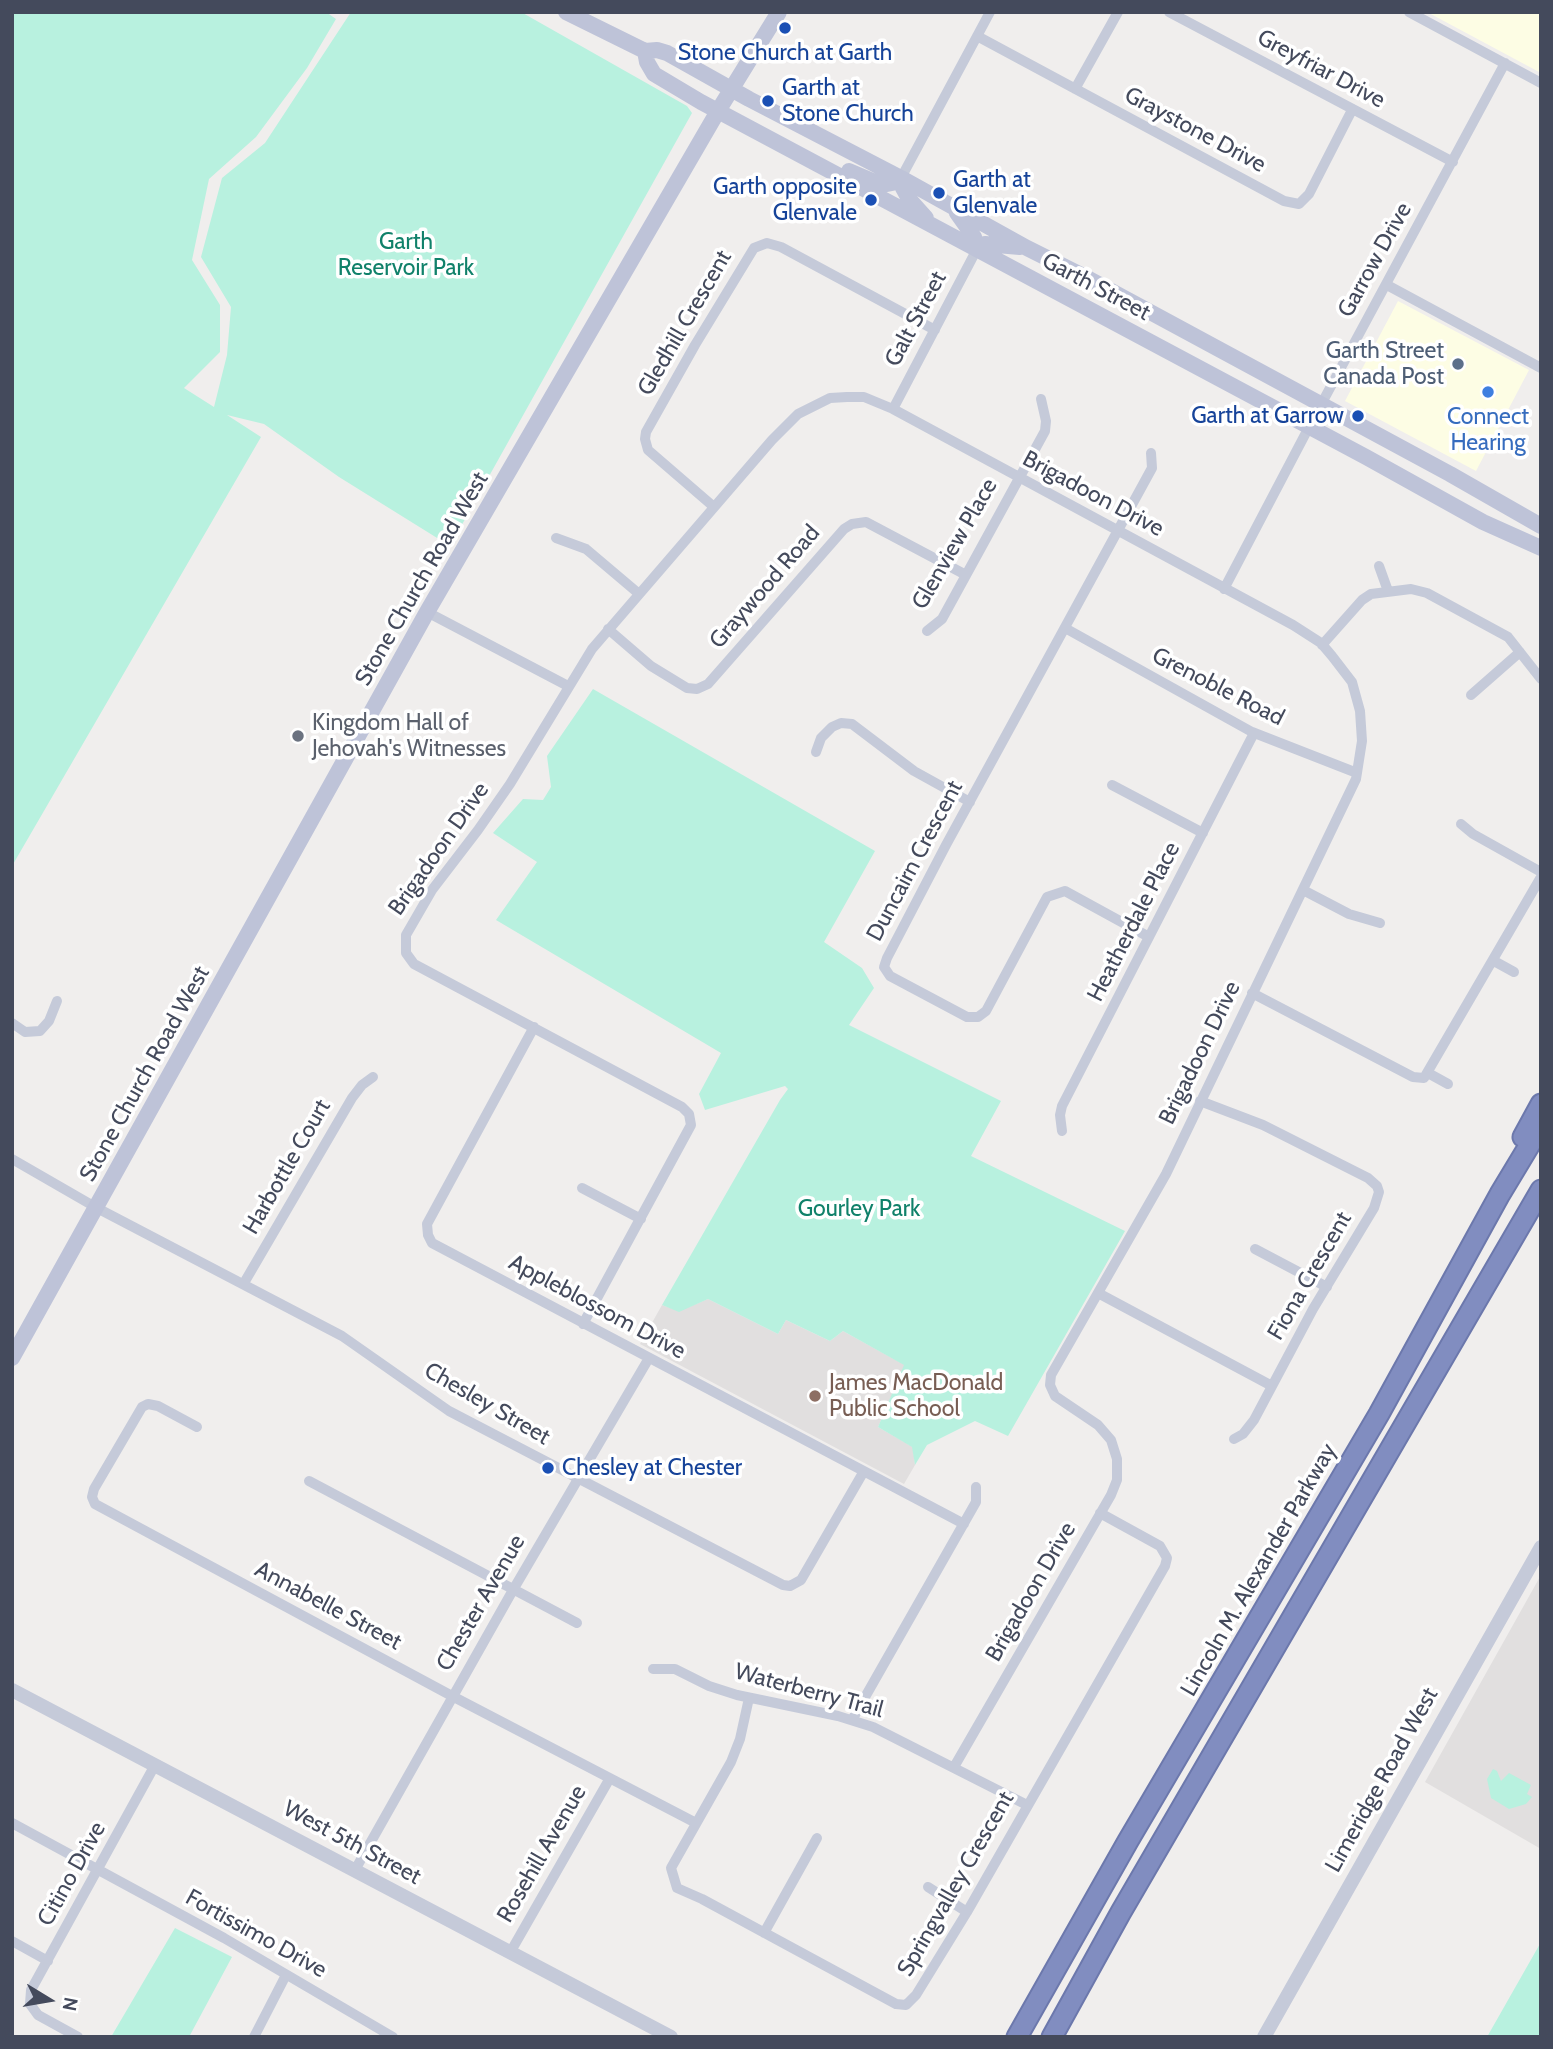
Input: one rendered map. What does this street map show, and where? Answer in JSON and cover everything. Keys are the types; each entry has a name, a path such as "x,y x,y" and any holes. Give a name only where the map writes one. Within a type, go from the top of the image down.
{"highway":[{"path":"1500,1194 1512,1157 1541,1104"},
{"name":"Lincoln M. Alexander Parkway","path":"1017,2037 1128,1841 1379,1414 1500,1194 1541,1126"},
{"path":"1052,2037 1121,1912 1541,1190"}],"main road":[{"name":"Garth Street","path":"566,12 645,51 667,53 1450,474 1541,526"},
{"name":"Stone Church Road West","path":"12,1357 427,612 718,111 779,12"},
{"name":"Garth Street","path":"645,51 647,62 654,74 718,111 1309,426 1483,522 1541,548"},
{"path":"781,145 882,185 892,184 901,178 909,199 925,217 944,232"},
{"path":"951,206 974,237 977,249 985,244 1027,248"},
{"path":"1400,477 1440,482 1450,474"}],"street":[{"path":"901,178 990,12"},
{"path":"1075,89 1118,12"},
{"name":"Greyfriar Drive","path":"1169,12 1453,162"},
{"path":"1409,12 1541,83"},
{"name":"Graystone Drive","path":"977,36 1284,201 1299,204 1309,194 1352,110"},
{"name":"Garrow Drive","path":"1224,589 1320,405 1505,64"},
{"name":"Gledhill Crescent","path":"714,507 648,450 646,432 754,248 767,243 781,247 934,330"},
{"name":"Galt Street","path":"893,409 977,249"},
{"path":"1387,285 1541,368"},
{"name":"Brigadoon Drive","path":"583,1324 691,1125 689,1114 682,1107 414,964 406,953 405,935 427,897 510,784 568,686 608,629 772,440 798,414 830,398 864,397 893,409 1293,625 1322,645 1352,682 1358,702 1362,741 1357,773 1166,1174 1053,1372 1050,1383 1055,1396 1098,1425 1114,1446 1117,1460 1116,1480 1100,1513 954,1767"},
{"name":"Glenview Place","path":"926,631 942,619 1045,431 1046,421 1041,399"},
{"name":"Duncairn Crescent","path":"1149,937 1065,891 1047,897 986,1011 978,1017 967,1017 890,976 884,968 970,802 1152,468 1151,453"},
{"name":"Graywood Road","path":"608,629 651,666 687,688 697,689 708,684 844,529 852,524 866,522 966,575"},
{"path":"556,538 586,549 638,593"},
{"path":"1379,566 1388,591"},
{"path":"1322,645 1362,600 1371,594 1411,589 1427,593 1497,630 1508,638 1541,679"},
{"path":"427,612 568,686"},
{"name":"Grenoble Road","path":"1065,628 1254,733 1357,773"},
{"path":"1471,695 1520,652"},
{"path":"816,752 821,738 832,727 841,723 852,724 914,771 970,802"},
{"name":"Heatherdale Place","path":"1062,1131 1062,1106 1254,733"},
{"path":"1112,785 1203,832"},
{"path":"1252,993 1413,1077 1424,1078 1541,874 1473,834 1461,824"},
{"path":"1303,890 1349,914 1380,923"},
{"path":"1493,961 1514,972"},
{"path":"12,1023 25,1032 40,1031 49,1021 57,1001"},
{"name":"Appleblossom Drive","path":"534,1027 427,1224 428,1236 437,1247 964,1524"},
{"path":"1428,1073 1448,1084"},
{"name":"Harbottle Court","path":"244,1283 352,1098 362,1084 373,1077"},
{"name":"Fiona Crescent","path":"1200,1101 1263,1125 1368,1178 1377,1186 1379,1192 1374,1208 1250,1426 1234,1439"},
{"name":"Chesley Street","path":"12,1159 97,1208 342,1336 449,1411 783,1585 790,1586 801,1580 864,1471"},
{"path":"582,1188 641,1219"},
{"path":"1255,1249 1327,1287"},
{"path":"1098,1293 1272,1386"},
{"name":"Chester Avenue","path":"355,1870 452,1696 649,1358"},
{"name":"Annabelle Street","path":"197,1427 158,1406 142,1406 94,1489 92,1497 95,1504 452,1696 696,1823"},
{"path":"309,1481 577,1623"},
{"path":"852,1720 976,1502 976,1488"},
{"name":"Springvalley Crescent","path":"749,1699 734,1754 671,1868 677,1888 896,2004 906,2005 916,1995 967,1912 1165,1566 1167,1559 1160,1546 1100,1513"},
{"name":"Limeridge Road West","path":"1264,2037 1541,1546"},
{"name":"Waterberry Trail","path":"653,1669 675,1669 715,1688 749,1699 852,1720 892,1735 1027,1805"},
{"name":"West 5th Street","path":"12,1690 511,1951 667,2036"},
{"name":"Citino Drive","path":"78,2037 38,2015 30,2004 31,1990 155,1765"},
{"name":"Rosehill Avenue","path":"511,1951 610,1777"},
{"name":"Fortissimo Drive","path":"12,1823 286,1975 388,2036"},
{"path":"764,1933 817,1838"},
{"path":"928,1887 967,1912"},
{"path":"12,1941 48,1961"},
{"path":"254,2037 286,1975"}],"shaded area":[{"path":"1427,12 1541,12 1541,73"},
{"path":"1398,301 1529,370 1476,471 1345,401"},
{"name":"James MacDonald Public School","path":"708,1299 778,1334 786,1320 830,1341 843,1331 905,1365 878,1427 913,1447 915,1465 904,1484 640,1344 662,1305 679,1311"},
{"path":"1541,1575 1541,1849 1425,1782"}],"green space":[{"name":"Garth Reservoir Park","path":"12,12 326,12 336,19 307,68 256,137 209,179 192,260 220,305 220,352 184,388 214,407 227,355 231,307 201,257 222,178 265,143 351,12 521,12 687,106 692,113 450,546 339,477 264,424 227,415 261,437 12,866"},
{"name":"Gourley Park","path":"593,689 875,851 824,942 862,968 874,988 849,1025 1001,1101 971,1156 1125,1231 1008,1436 975,1421 927,1445 915,1465 912,1447 878,1427 904,1365 843,1331 830,1341 786,1320 778,1334 708,1299 679,1312 662,1305 788,1089 785,1086 705,1110 699,1094 721,1053 496,920 537,862 493,833 523,799 543,800 551,787 547,756"},
{"path":"1493,1769 1497,1771 1501,1781 1509,1773 1531,1785 1527,1794 1532,1797 1526,1804 1509,1809 1491,1798 1487,1779"},
{"path":"175,1928 232,1957 189,2037 111,2037"},
{"path":"1541,1942 1541,2037 1487,2037"}],"place":[{"name":"Stone Church at Garth","path":"785,28"},
{"name":"Garth at Stone Church","path":"768,101"},
{"name":"Garth at Glenvale","path":"939,193"},
{"name":"Garth opposite Glenvale","path":"871,200"},
{"name":"Garth Street Canada Post","path":"1458,364"},
{"name":"Connect Hearing","path":"1488,392"},
{"name":"Garth at Garrow","path":"1358,416"},
{"name":"Kingdom Hall of Jehovah's Witnesses","path":"298,736"},
{"name":"James MacDonald Public School","path":"815,1396"},
{"name":"Chesley at Chester","path":"548,1468"}]}
